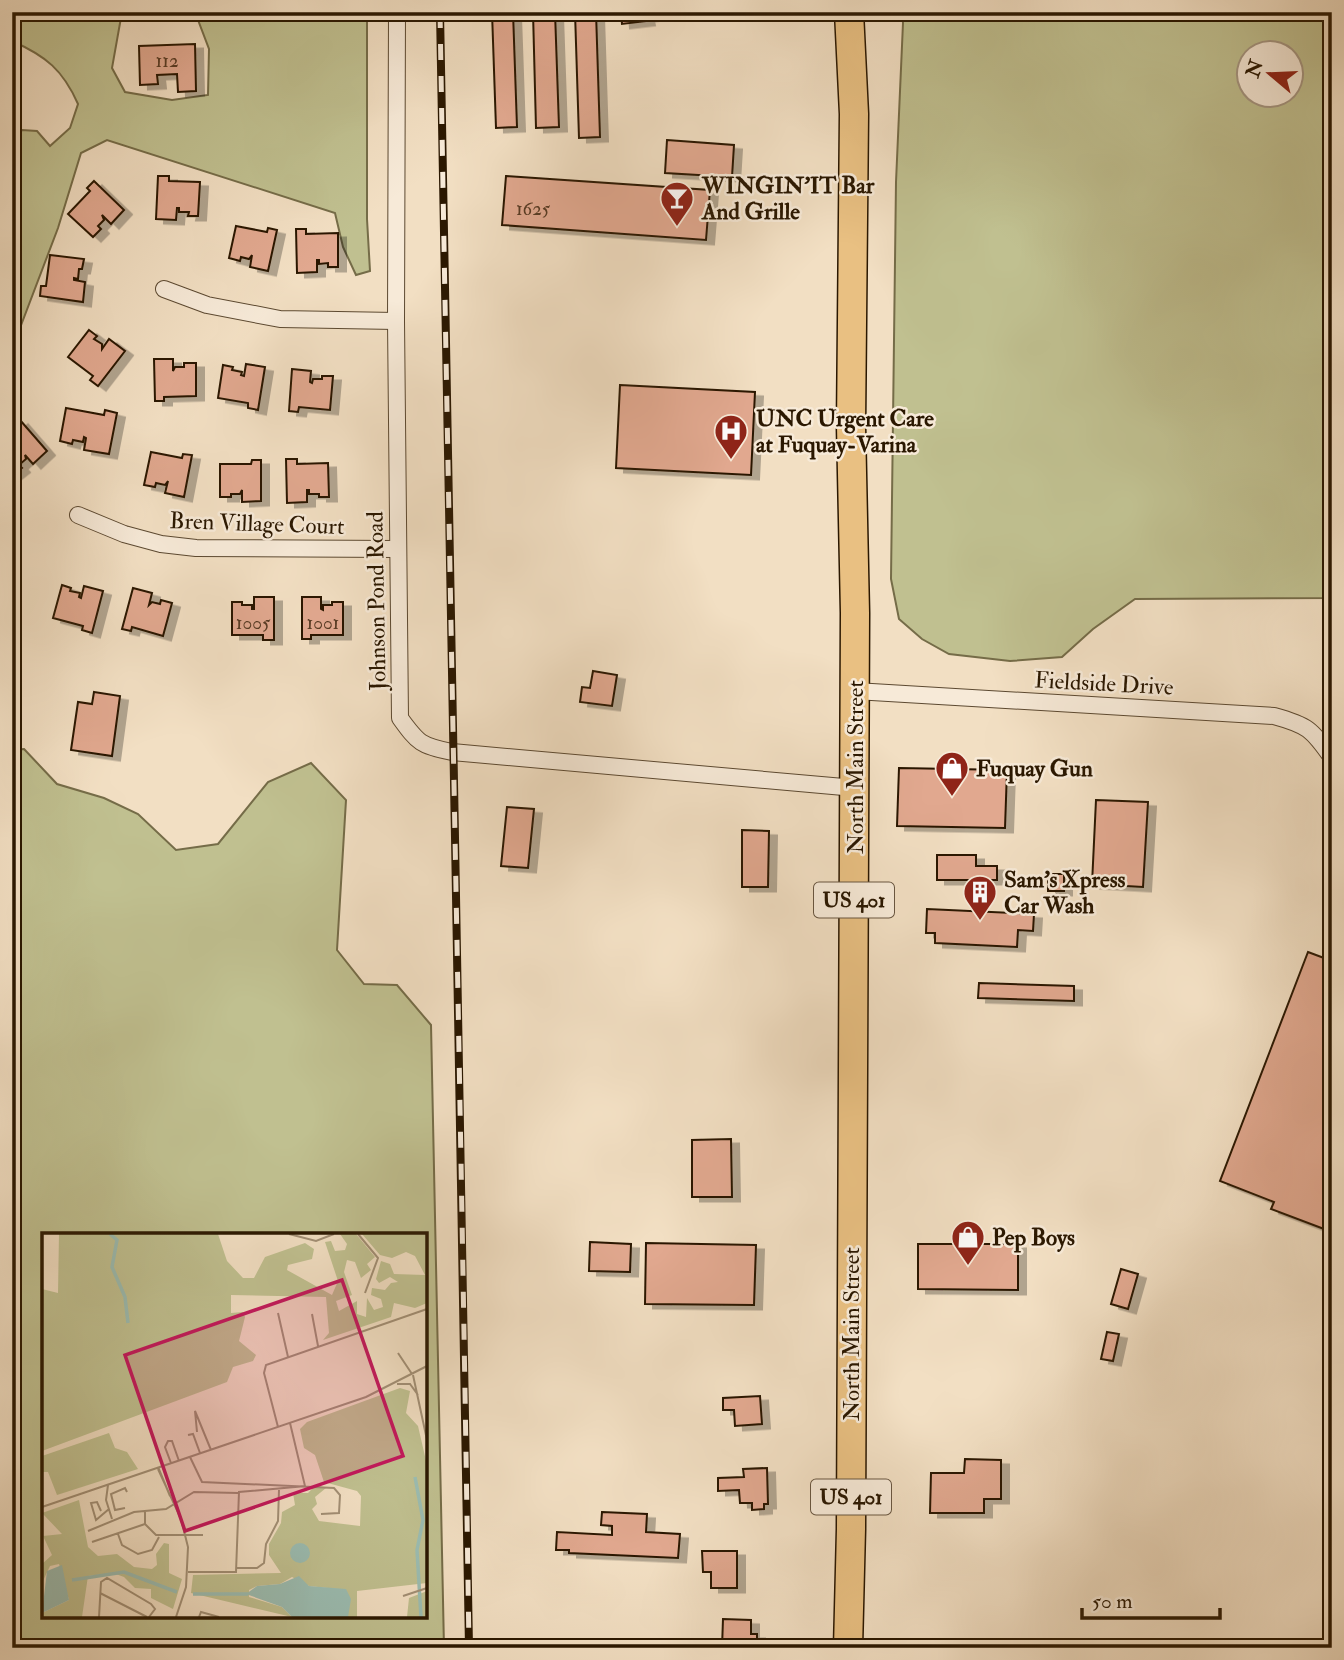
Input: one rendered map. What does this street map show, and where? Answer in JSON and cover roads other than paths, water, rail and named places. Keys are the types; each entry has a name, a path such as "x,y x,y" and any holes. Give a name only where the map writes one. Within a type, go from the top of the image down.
{"highway":[{"name":"North Main Street","path":"848,1648 855,788 851,426 854,114 849,12"}],"street":[{"name":"Johnson Pond Road","path":"397,12 396,321 400,718 413,736 427,747 452,752 855,788"},
{"path":"164,289 207,305 281,319 396,321"},
{"name":"Bren Village Court","path":"78,515 124,534 161,544 196,548 397,549"},
{"name":"Fieldside Drive","path":"855,691 1274,716 1305,725 1321,741 1332,758"}],"water":[{"path":"1332,854 1332,906 1326,893 1325,880"}],"railway":[{"path":"440,12 469,1648"}],"place":[{"name":"WINGIN'IT Bar And Grille","path":"677,228"},
{"name":"UNC Urgent Care at Fuquay-Varina","path":"731,461"},
{"name":"Fuquay Gun","path":"952,798"},
{"name":"Sam's Xpress Car Wash","path":"980,922"},
{"name":"Pep Boys","path":"968,1267"}]}
